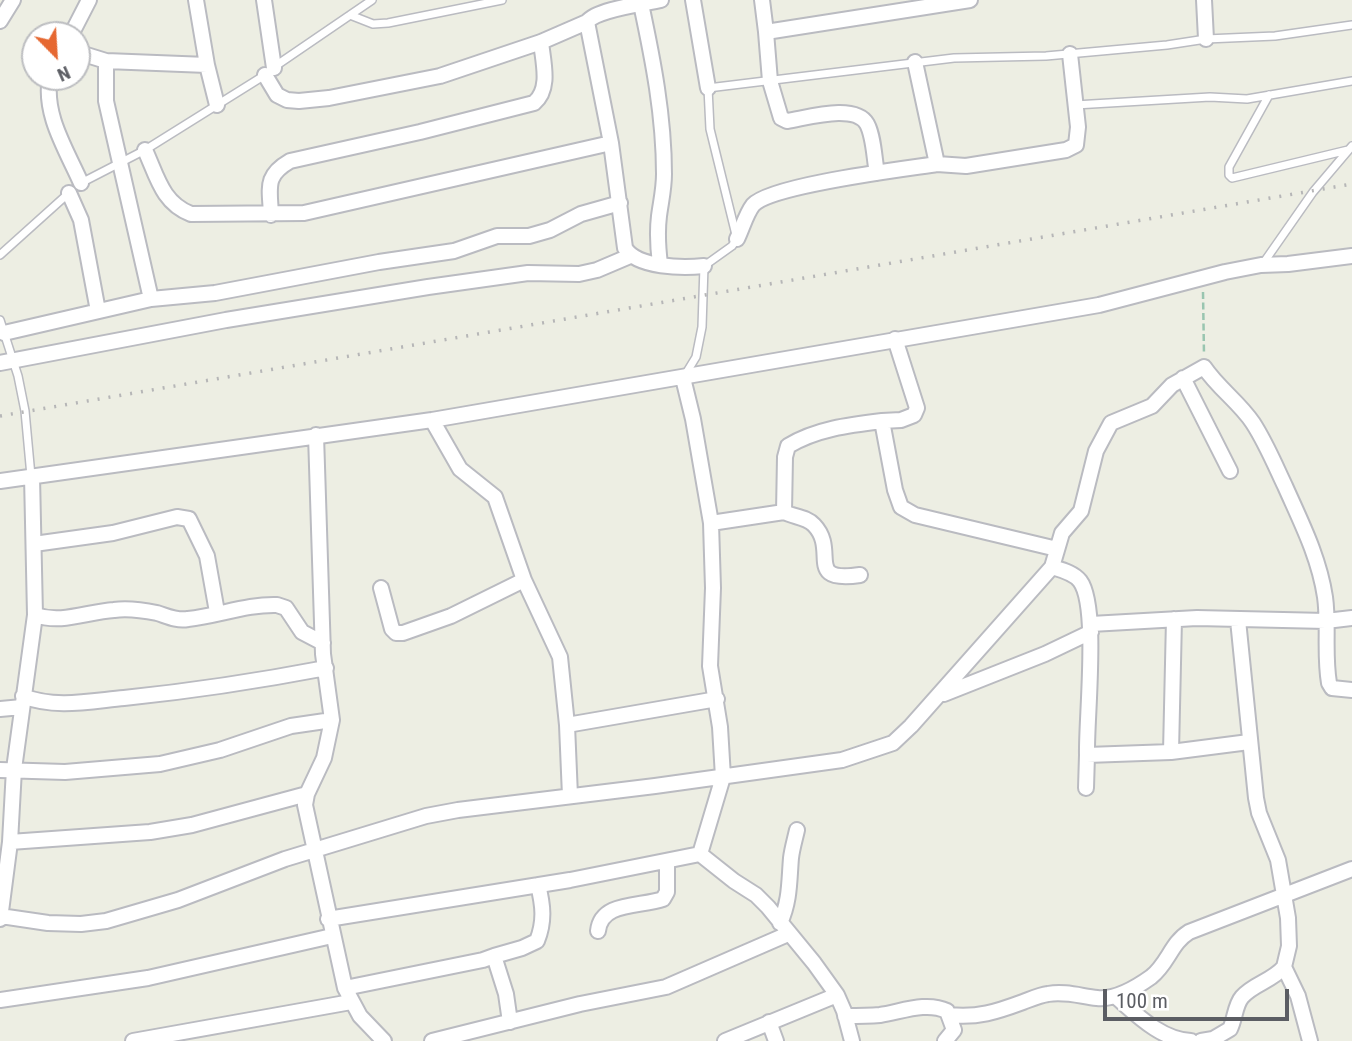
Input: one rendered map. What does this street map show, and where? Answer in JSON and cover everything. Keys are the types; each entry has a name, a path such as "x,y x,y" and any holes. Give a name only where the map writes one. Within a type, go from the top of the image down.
{"street":[{"path":"0,20 13,0"},
{"path":"78,21 89,0"},
{"path":"196,0 217,105"},
{"path":"264,0 269,71 277,95 287,100 313,100 440,76 541,42 587,22 610,5 661,0"},
{"path":"693,0 708,88"},
{"path":"762,0 770,81 781,118 788,121 846,112 859,116 867,123 877,173"},
{"path":"766,32 970,0"},
{"path":"1204,0 1206,39"},
{"path":"641,4 658,85 662,127 664,195 657,238 660,264"},
{"path":"587,22 611,143 625,248 630,256 642,261 685,267 704,266"},
{"path":"271,215 270,179 274,172 290,160 420,132 534,103 541,97 545,85 541,42"},
{"path":"737,239 752,206 761,199 814,184 937,164 965,166 1071,148 1076,145 1078,137 1070,54"},
{"path":"91,56 106,61 207,65"},
{"path":"106,61 106,101 150,299"},
{"path":"915,62 937,164"},
{"path":"49,91 48,101 52,115 81,183"},
{"path":"145,150 165,195 173,206 180,210 191,215 271,215 304,213 611,143"},
{"path":"69,193 81,220 98,311"},
{"path":"2,326 98,311 150,299 215,293 447,252 488,238 529,236 550,230 581,214 620,203"},
{"path":"7,362 226,320 415,289 528,273 579,274 597,270 630,256"},
{"path":"0,481 432,420 1099,305 1261,265 1352,256"},
{"path":"784,512 785,457 788,446 801,438 841,426 901,420 914,415 917,408 895,339"},
{"path":"32,476 35,615 22,701 7,770 7,879 0,917 48,923 106,922 178,900 285,859 443,812 842,760 893,743 937,698 1052,567 1062,533 1081,511 1096,451 1111,423 1152,405 1171,385 1204,367 1215,383 1235,401 1252,422 1276,467 1308,537 1320,573 1325,599 1329,683 1332,688 1352,690"},
{"path":"683,378 711,523 713,588 710,666 717,699 723,777 700,854"},
{"path":"1183,378 1230,471"},
{"path":"432,420 460,469 495,497 524,580 560,657 567,725 570,796"},
{"path":"882,421 895,490 901,507 915,515 1057,549"},
{"path":"316,435 323,643 331,720 324,758 304,805 345,988 359,1016 384,1041"},
{"path":"711,523 784,512 810,521 822,538 827,570 831,575 839,578 860,575"},
{"path":"34,544 113,533 177,517 189,519 207,556 217,612"},
{"path":"1052,567 1074,575 1082,583 1091,628 1086,788"},
{"path":"381,589 392,629 396,633 403,633 451,616 524,580"},
{"path":"35,615 59,620 96,612 131,609 187,620 217,612 270,604 283,605 302,632 323,643"},
{"path":"937,698 972,681 1045,654 1091,628 1174,619 1326,621 1352,618"},
{"path":"1171,752 1174,619"},
{"path":"1238,620 1256,798 1259,813 1278,860 1290,933 1284,967 1298,996 1310,1041"},
{"path":"0,709 22,701 47,704 192,691 326,668"},
{"path":"567,725 717,699"},
{"path":"7,770 65,772 160,764 220,750 291,726 331,720"},
{"path":"1087,755 1171,752 1250,742"},
{"path":"6,847 192,825 307,794"},
{"path":"784,929 791,857 797,830"},
{"path":"328,919 538,885 700,854 756,895 814,963 837,995 852,1041"},
{"path":"598,931 599,920 613,909 663,899 667,892 667,862"},
{"path":"949,1015 971,1017 991,1014 1045,994 1066,993 1099,999 1115,996 1151,977 1161,968 1179,939 1189,932 1352,869"},
{"path":"345,988 483,960 537,941 543,907 538,885"},
{"path":"432,1041 580,1004 666,987 784,929"},
{"path":"0,1000 148,978 332,936"},
{"path":"494,956 506,994 510,1021"},
{"path":"1201,1041 1213,1039 1230,1029 1243,995 1270,980 1284,967"},
{"path":"725,1041 837,995"},
{"path":"1115,996 1165,1035 1180,1041 1191,1041"},
{"path":"133,1041 351,1002"},
{"path":"845,1016 876,1016 924,1006 939,1007 947,1011 954,1030 945,1041"},
{"path":"769,1022 776,1041"}],"lane":[{"path":"0,254 81,183 145,150 217,105 372,0"},
{"path":"350,15 373,24 388,23 502,0"},
{"path":"683,378 696,357 702,327 704,266 732,246 737,239 710,129 708,88 954,58 1070,54 1206,39 1275,36 1352,25"},
{"path":"1075,105 1210,97 1247,99 1352,81"},
{"path":"1269,95 1229,167 1229,175 1232,178 1350,148"},
{"path":"1261,265 1313,192 1350,148"},
{"path":"2,326 7,362 25,411 32,476"}],"path":[{"path":"1203,278 1204,367"}],"railway":[{"path":"0,416 1352,184"}]}
